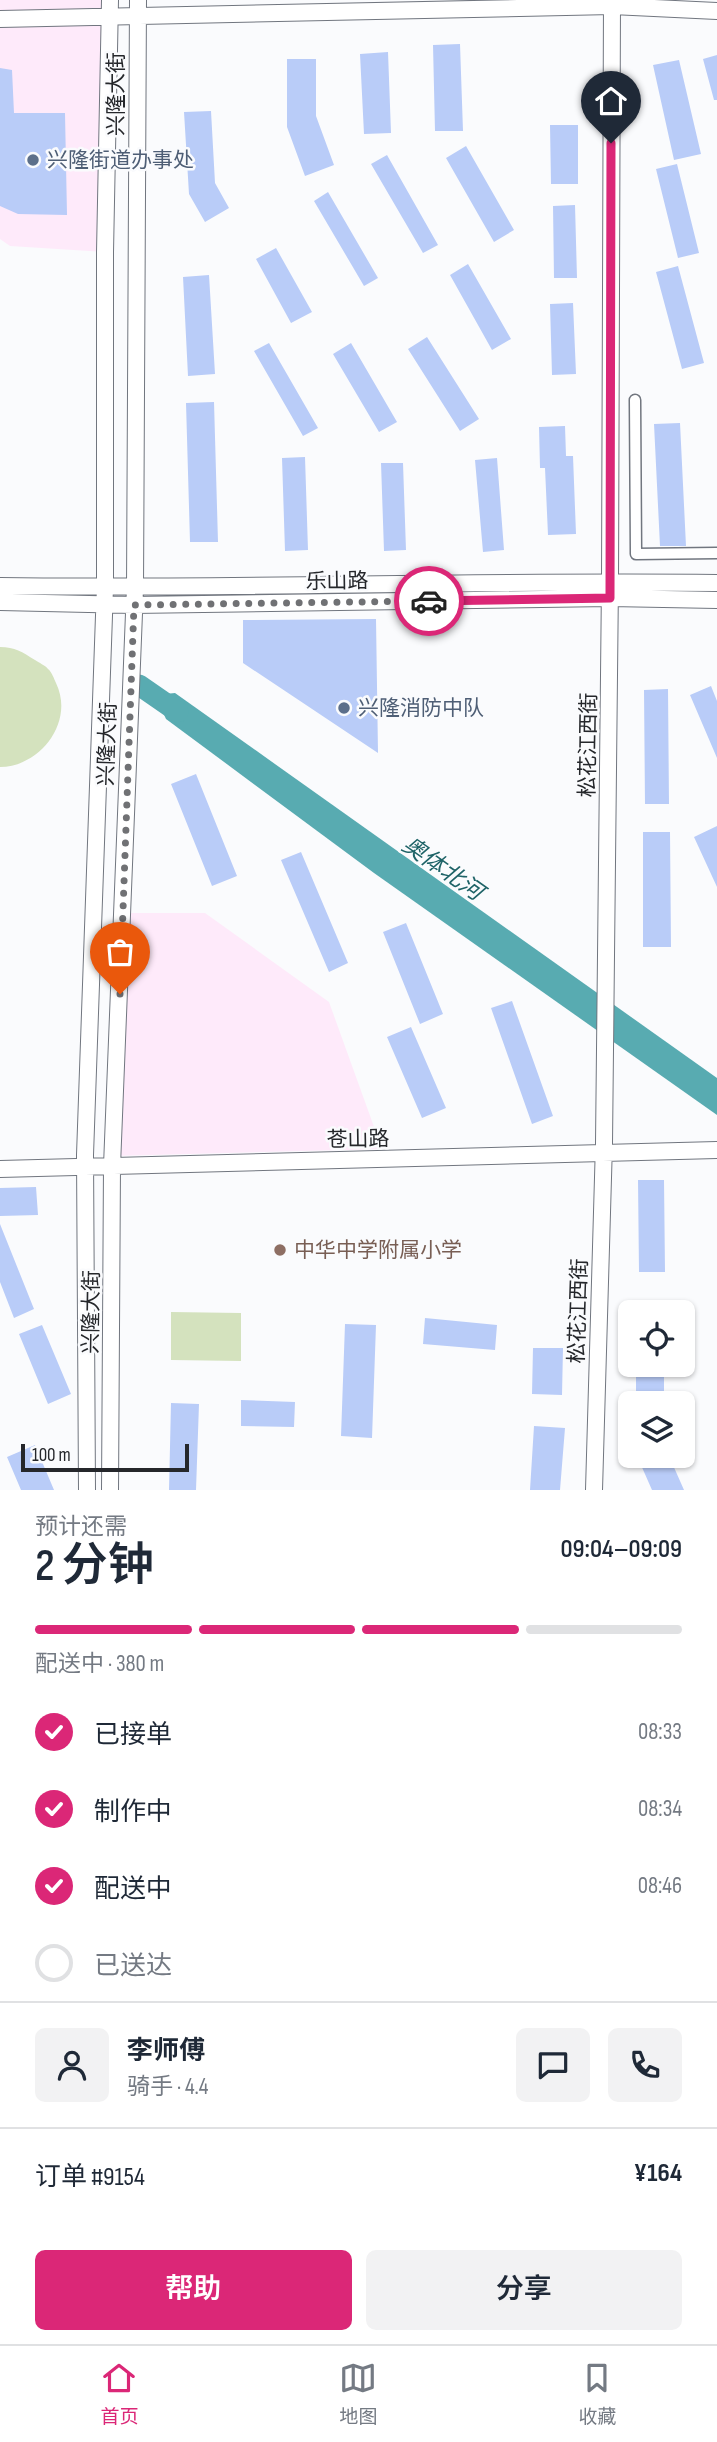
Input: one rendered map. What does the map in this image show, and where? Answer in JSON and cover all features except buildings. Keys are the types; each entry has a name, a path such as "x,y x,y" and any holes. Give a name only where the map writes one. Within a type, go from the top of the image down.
{"street":[{"name":"兴隆大街","path":"87,1490 85,1161 104,595 105,252 110,0"},
{"name":"兴隆大街","path":"110,1490 113,1161 134,596 138,0"},
{"path":"0,19 612,3 717,11"},
{"name":"松花江西街","path":"594,1490 604,1148 610,590 612,3"},
{"path":"635,400 636,554 717,553"},
{"name":"乐山路","path":"0,586 134,596 610,590 717,583"},
{"name":"乐山路","path":"610,590 717,600"},
{"name":"乐山路","path":"0,602 104,595"},
{"name":"苍山路","path":"604,1148 717,1140"},
{"name":"苍山路","path":"0,1158 113,1161 604,1148 717,1150"},
{"name":"苍山路","path":"0,1169 85,1161"}],"shaded area":[{"path":"0,0 110,0 105,252 10,246 0,239"},
{"path":"123,913 205,913 329,1002 382,1149 113,1156"}],"green space":[{"path":"0,647 18,650 49,670 61,698 61,713 50,740 40,751 15,765 0,767"},
{"path":"171,1312 241,1313 241,1361 171,1360"}],"water":[{"path":"175,693 717,1078 717,1115 374,873 166,719 155,695"}],"waterway":[{"name":"奥体北河","path":"139,685 178,712"}],"way so far":[{"path":"120,994 134,605 429,601"}],"place":[{"name":"兴隆街道办事处","path":"33,160"},
{"name":"兴隆消防中队","path":"344,708"},
{"name":"中华中学附属小学","path":"280,1250"}],"route":[{"path":"429,601 610,598 611,143"}]}
